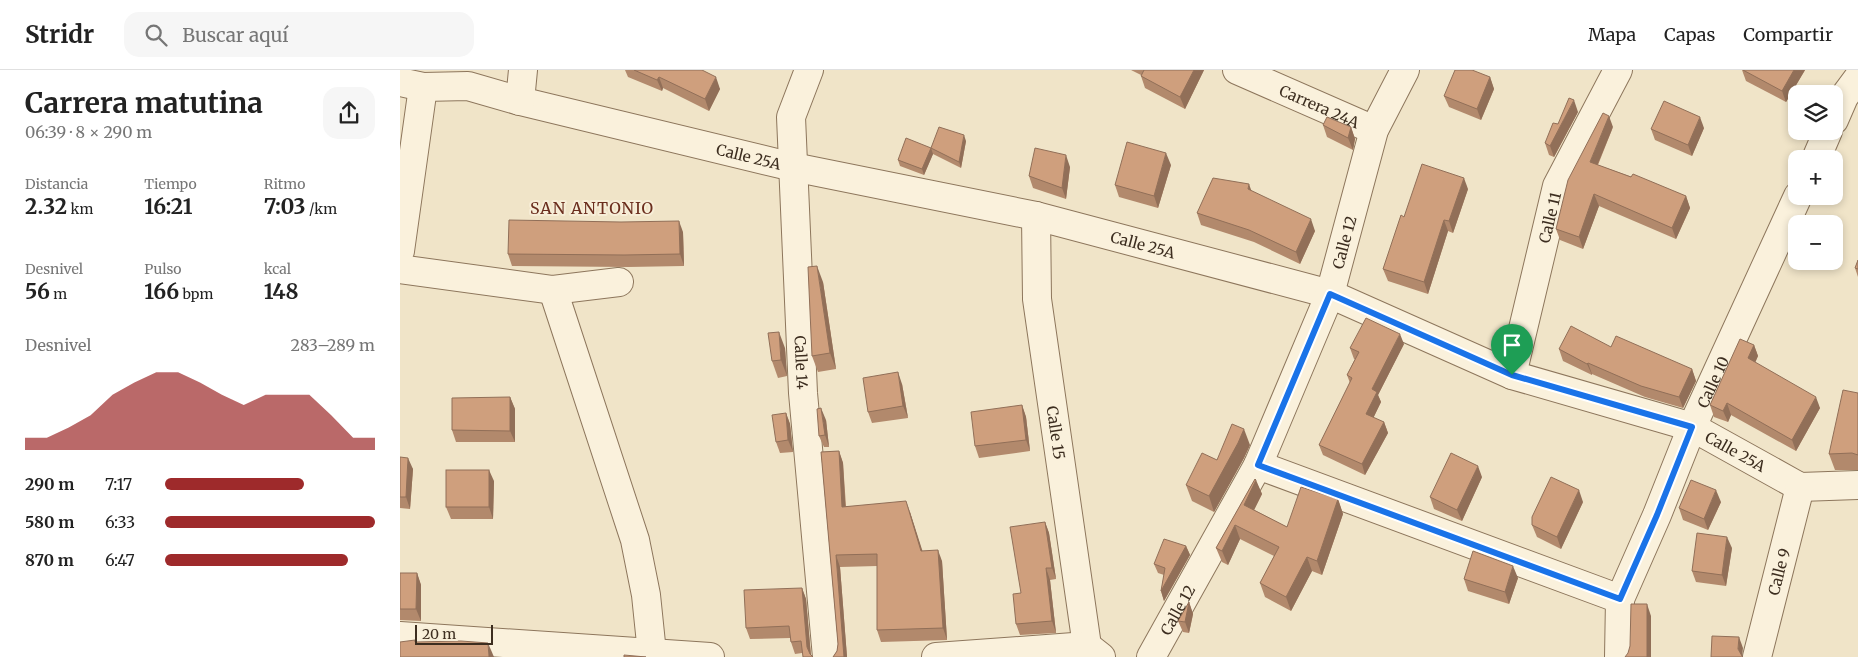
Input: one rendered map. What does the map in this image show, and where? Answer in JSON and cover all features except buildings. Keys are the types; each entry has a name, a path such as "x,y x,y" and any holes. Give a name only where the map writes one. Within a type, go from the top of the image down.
{"street":[{"path":"520,101 523,70"},
{"name":"Calle 14","path":"809,70 791,117 803,394 827,657"},
{"name":"Carrera 24A","path":"1237,70 1374,130"},
{"name":"Calle 12","path":"1153,655 1258,465 1330,294 1374,130 1405,70"},
{"name":"Calle 11","path":"1512,375 1557,186 1618,70"},
{"path":"1843,99 1858,78"},
{"path":"400,251 411,85"},
{"name":"Calle 25A","path":"411,85 468,86 520,101 793,167 1036,216 1330,294 1512,375 1692,427 1800,487"},
{"name":"Calle 10","path":"1619,657 1620,599 1657,515 1692,427 1794,205"},
{"name":"Calle 15","path":"1036,216 1038,299 1094,652"},
{"path":"400,269 553,290 618,282"},
{"path":"553,290 635,540 646,596 652,653"},
{"path":"1258,465 1620,599"},
{"path":"1800,487 1858,486"},
{"name":"Calle 9","path":"1757,657 1800,487"},
{"path":"400,636 710,657"},
{"path":"936,657 1094,652"}],"district":[{"name":"SAN ANTONIO","path":"592,208"}],"route":[{"path":"1330,294 1512,375 1692,427 1657,515 1620,599 1258,465 1330,294"}]}
